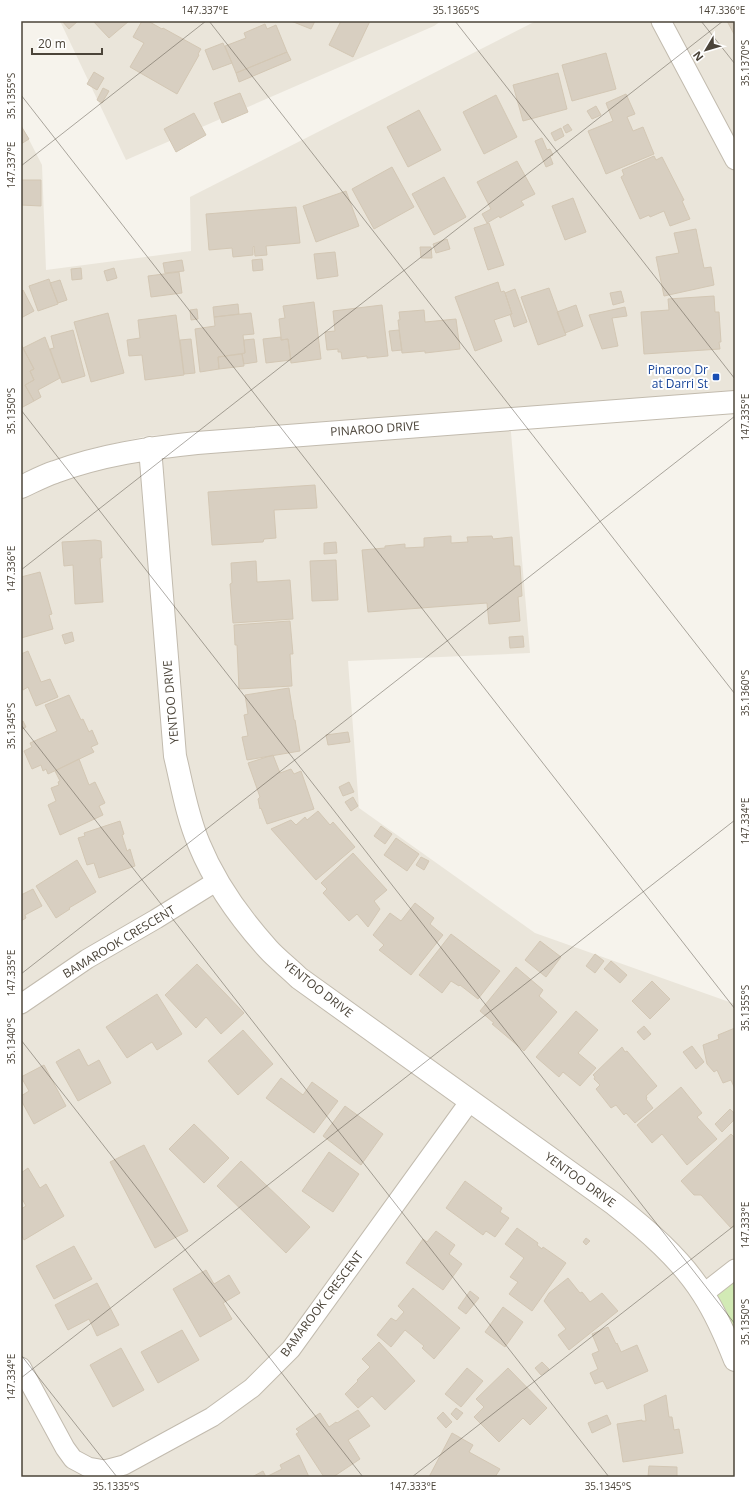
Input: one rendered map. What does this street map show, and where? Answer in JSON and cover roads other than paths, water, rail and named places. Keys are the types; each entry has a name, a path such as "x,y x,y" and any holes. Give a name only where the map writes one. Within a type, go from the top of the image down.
{"street":[{"path":"661,21 735,160"},
{"name":"PINAROO DRIVE","path":"21,487 55,472 104,457 150,448 204,442 735,402"},
{"name":"YENTOO DRIVE","path":"150,448 175,756 185,799 199,844 217,881 241,916 268,949 299,978 614,1204 645,1229 676,1258 702,1294 725,1334 735,1360"},
{"name":"BAMAROOK CRESCENT","path":"21,1004 86,959 156,919 217,881"},
{"name":"BAMAROOK CRESCENT","path":"21,1367 65,1448 73,1459 88,1467 105,1470 124,1466 212,1417 252,1388 291,1349 470,1101"},
{"path":"702,1294 735,1269"}],"place":[{"name":"Pinaroo Dr at Darri St","path":"716,377"}]}
